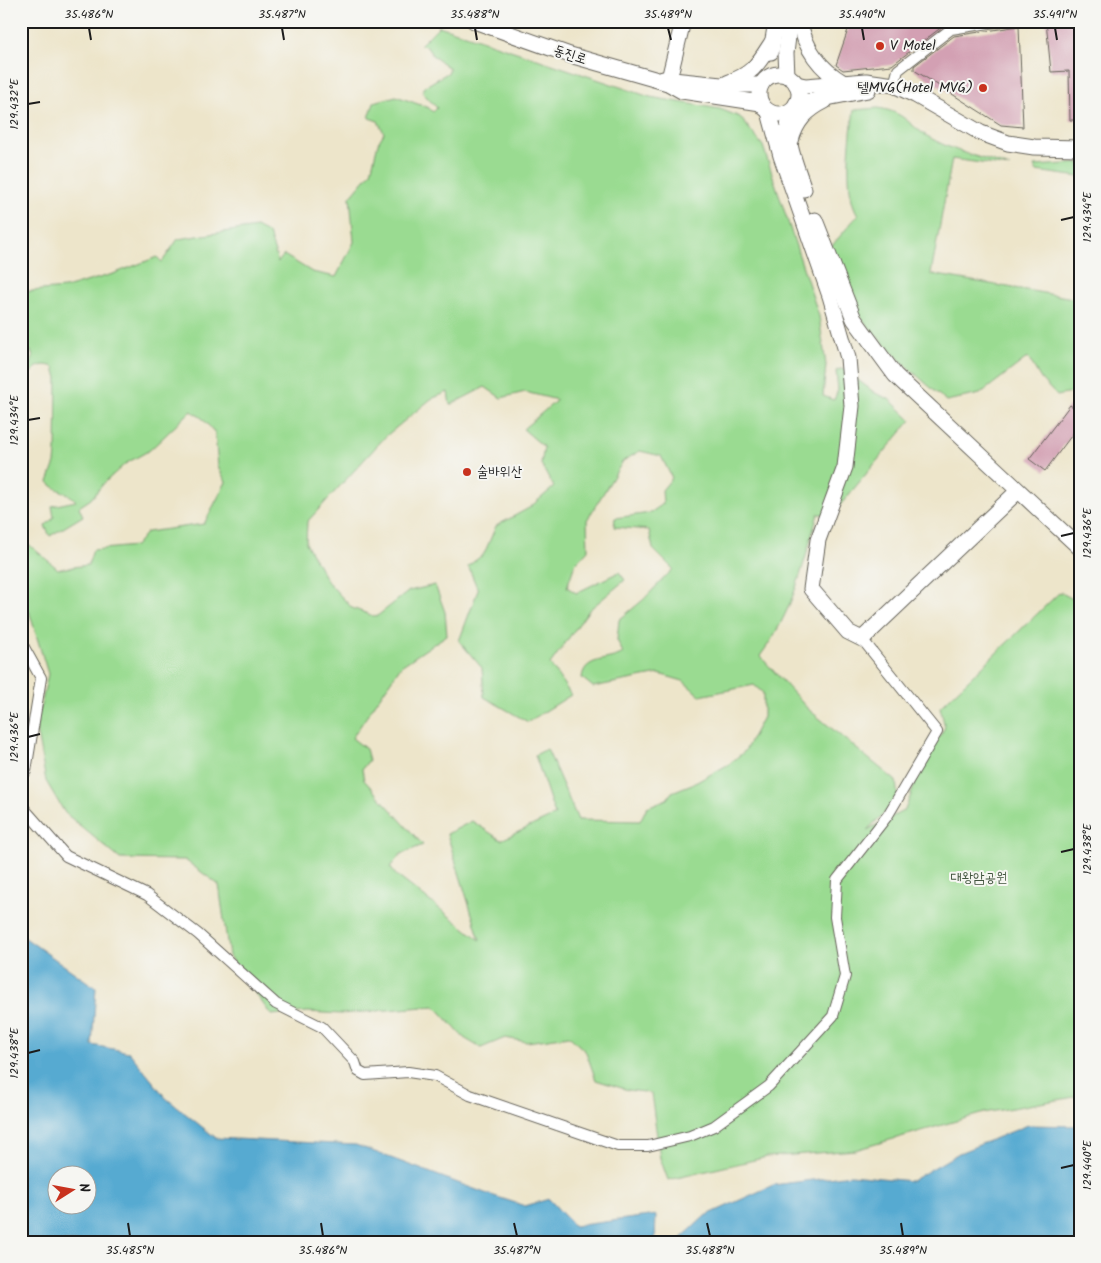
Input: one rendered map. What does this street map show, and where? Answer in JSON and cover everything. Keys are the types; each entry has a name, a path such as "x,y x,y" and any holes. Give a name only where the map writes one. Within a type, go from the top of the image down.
{"street":[{"name":"동진로","path":"474,21 570,55 664,80"},
{"path":"664,80 683,21"},
{"path":"21,805 66,856 147,895 198,934 276,1004 322,1027 354,1062 358,1071 365,1075 408,1072 435,1076 470,1095 618,1146 648,1146 690,1136 714,1126 769,1086 833,1016 845,976 835,917 837,880 888,816 937,732 862,639 848,632 811,589 818,540 845,466 852,406 845,349 801,208 759,94 764,82 776,21"},
{"path":"790,21 786,53 791,80 798,96 787,128 789,147 854,318 896,375 1080,548"},
{"path":"800,21 808,47 820,66 841,89"},
{"path":"886,85 898,70 952,25 1001,21"},
{"path":"721,85 748,75 757,67 772,42"},
{"path":"664,80 721,85 764,82 778,74 806,86 841,89"},
{"path":"664,80 682,91 765,107 778,114 841,89 866,82 886,85 915,95 981,133 1008,143 1034,147 1080,148"},
{"path":"789,147 799,121 809,110 841,89"},
{"path":"862,639 1018,491"},
{"path":"21,642 41,678 26,771 21,778"}],"green space":[{"name":"대왕암공원","path":"439,26 650,97 720,109 740,117 763,146 819,316 826,365 823,396 834,400 838,390 836,371 840,369 849,370 854,377 875,393 889,399 911,420 832,515 818,514 802,570 789,606 781,623 760,656 808,709 896,781 898,800 867,830 905,810 923,763 945,727 940,707 1060,592 1080,603 1080,1096 984,1113 855,1150 767,1157 668,1180 660,1158 651,1093 628,1090 596,1080 586,1052 569,1036 527,1042 505,1038 481,1048 464,1038 435,1006 341,1014 308,1012 271,1015 229,956 219,885 185,860 120,859 65,813 46,781 36,728 48,674 29,611 21,608 21,538 58,569 88,565 93,550 135,546 147,532 204,524 226,482 218,467 215,433 202,418 191,411 150,450 125,464 104,483 91,499 79,507 83,516 50,536 45,526 54,517 52,506 76,501 48,482 55,463 56,452 57,378 54,367 51,366 39,366 32,372 29,370 33,357 31,351 21,356 21,292 65,288 113,274 157,257 162,262 178,239 256,227 269,234 278,262 284,255 312,272 336,277 354,242 350,197 371,172 378,143 384,133 378,121 369,118 374,102 396,96 429,108 433,112 437,108 423,93 424,87 449,72 449,68 433,56 426,46 420,45","holes":["485,387 501,398 525,392 557,400 523,429 544,447 541,464 554,487 529,508 496,526 484,554 468,566 478,590 459,641 482,668 484,697 528,722 571,695 550,664 589,610 625,580 619,572 576,593 567,587 575,564 588,550 587,520 623,461 640,451 661,456 672,478 662,490 663,504 650,513 615,518 614,527 649,530 653,549 673,569 643,600 619,620 617,640 623,653 587,666 582,678 593,687 659,674 683,681 700,696 754,685 763,693 763,717 745,751 729,764 697,782 672,792 667,799 647,807 640,821 578,820 547,749 535,755 555,815 501,840 472,821 447,834 480,940 396,875 390,867 401,854 423,845 364,780 362,769 369,760 366,749 352,738 401,666 447,635 445,612 435,585 409,591 376,617 352,608 327,581 306,543 307,522 386,436 431,399 448,392 450,405"]},
{"path":"878,108 900,115 927,136 946,146 1010,167 952,159 931,274 1073,298 1080,261 1080,391 1057,396 1041,379 1028,357 980,394 946,401 876,336 853,306 844,290 829,249 858,215 850,193 849,179 854,110"},
{"path":"1080,163 1080,177 1036,171 1034,166"}],"water":[{"path":"21,935 96,988 92,1045 129,1052 166,1098 216,1138 356,1145 525,1206 549,1199 574,1226 656,1215 655,1242 21,1242"},
{"path":"1028,1125 1080,1126 1080,1242 677,1242 705,1216 773,1185 851,1175 911,1181 959,1153"}],"building":[{"name":"V Motel","path":"851,21 944,21 943,26 892,65 843,70 836,65"},
{"path":"1046,21 1080,21 1080,120 1070,120 1069,71 1051,72"},
{"name":"텔MVG(Hotel MVG)","path":"1019,26 1023,127 1001,125 914,70 914,66 954,36"},
{"path":"1070,405 1080,412 1080,424 1045,471 1029,459"}],"place":[{"name":"V Motel","path":"880,46"},
{"name":"텔MVG(Hotel MVG)","path":"983,88"},
{"name":"술바위산","path":"467,472"}]}
